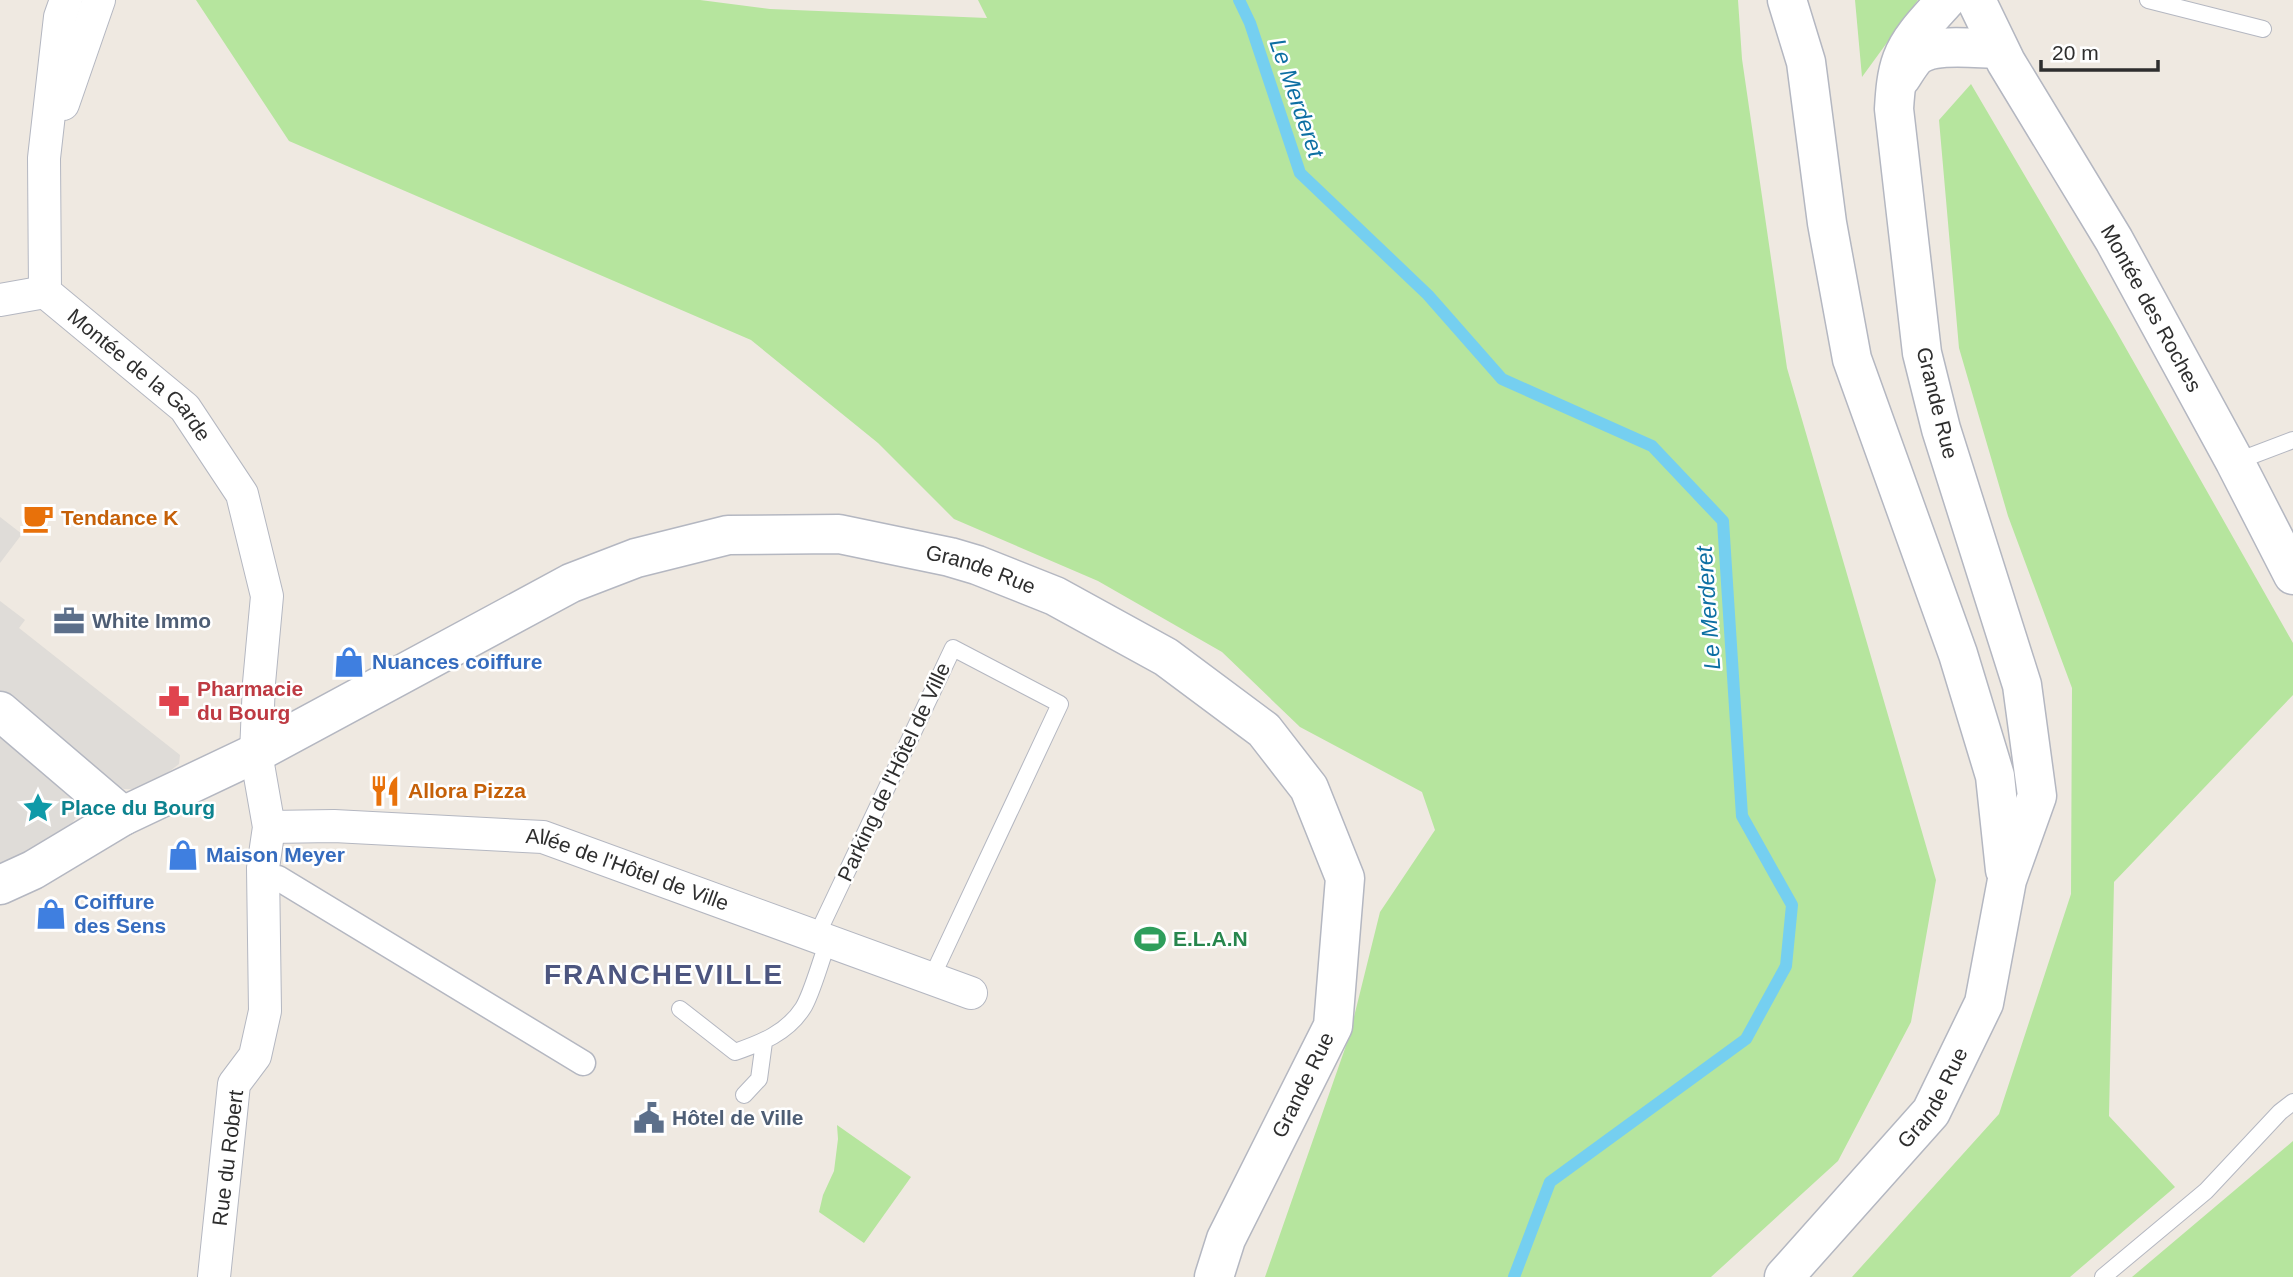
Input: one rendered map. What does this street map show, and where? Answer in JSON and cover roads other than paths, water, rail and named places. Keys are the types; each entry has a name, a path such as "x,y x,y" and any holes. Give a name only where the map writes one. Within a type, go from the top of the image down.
{"street":[{"path":"0,300 45,292 44,158 60,17 65,0"},
{"path":"44,158 99,0"},
{"name":"Grande Rue","path":"1787,0 1806,62 1827,223 1852,359 1958,654 1995,776 2007,880"},
{"path":"1805,0 1806,62"},
{"name":"Grande Rue","path":"1784,1277 1931,1112 1984,1003 2007,880 2037,796 2022,685 1941,429 1922,353 1894,110 1896,85 1903,58 1930,18 1946,0"},
{"path":"1896,85 1915,57 1929,50 1999,49 1976,0"},
{"name":"Montée des Roches","path":"1999,49 2114,240 2293,575"},
{"name":"Montée de la Garde","path":"45,292 185,408 242,494 267,596 256,752"},
{"name":"Grande Rue","path":"123,816 256,752 571,583 636,558 728,535 839,534 950,557 1055,596 1166,657 1264,730 1309,788 1345,878 1333,1026 1226,1239 1213,1277"},
{"path":"0,885 33,870 123,816 4,715"},
{"name":"Rue du Robert","path":"214,1277 234,1084 255,1056 265,1011 263,869 269,827 256,752"},
{"name":"Allée de l'Hôtel de Ville","path":"269,827 334,826 543,837 971,993"},
{"path":"278,878 583,1063"}],"lane":[{"path":"2148,0 2263,29"},
{"path":"2235,462 2293,440"},
{"name":"Parking de l'Hôtel de Ville","path":"822,940 953,648 1060,704 931,979"},
{"path":"680,1009 735,1052 764,1042 784,1028 803,1008 822,940"},
{"path":"744,1095 759,1079 764,1042"},
{"path":"2103,1277 2206,1191 2280,1112 2293,1102"}],"waterway":[{"name":"Le Merderet","path":"1239,0 1250,23 1300,173 1428,295 1502,379 1652,446 1723,521 1742,816 1792,905 1786,966 1746,1039 1550,1182 1514,1277"}],"place":[{"name":"Tendance K","path":"38,518"},
{"name":"White Immo","path":"69,621"},
{"name":"Nuances coiffure","path":"349,662"},
{"name":"Pharmacie du Bourg","path":"174,701"},
{"name":"Allora Pizza","path":"385,791"},
{"name":"Place du Bourg","path":"38,808"},
{"name":"Maison Meyer","path":"183,855"},
{"name":"Coiffure des Sens","path":"51,914"},
{"name":"E.L.A.N","path":"1150,939"},
{"name":"Hôtel de Ville","path":"649,1118"}],"district":[{"name":"FRANCHEVILLE","path":"664,974"}]}
